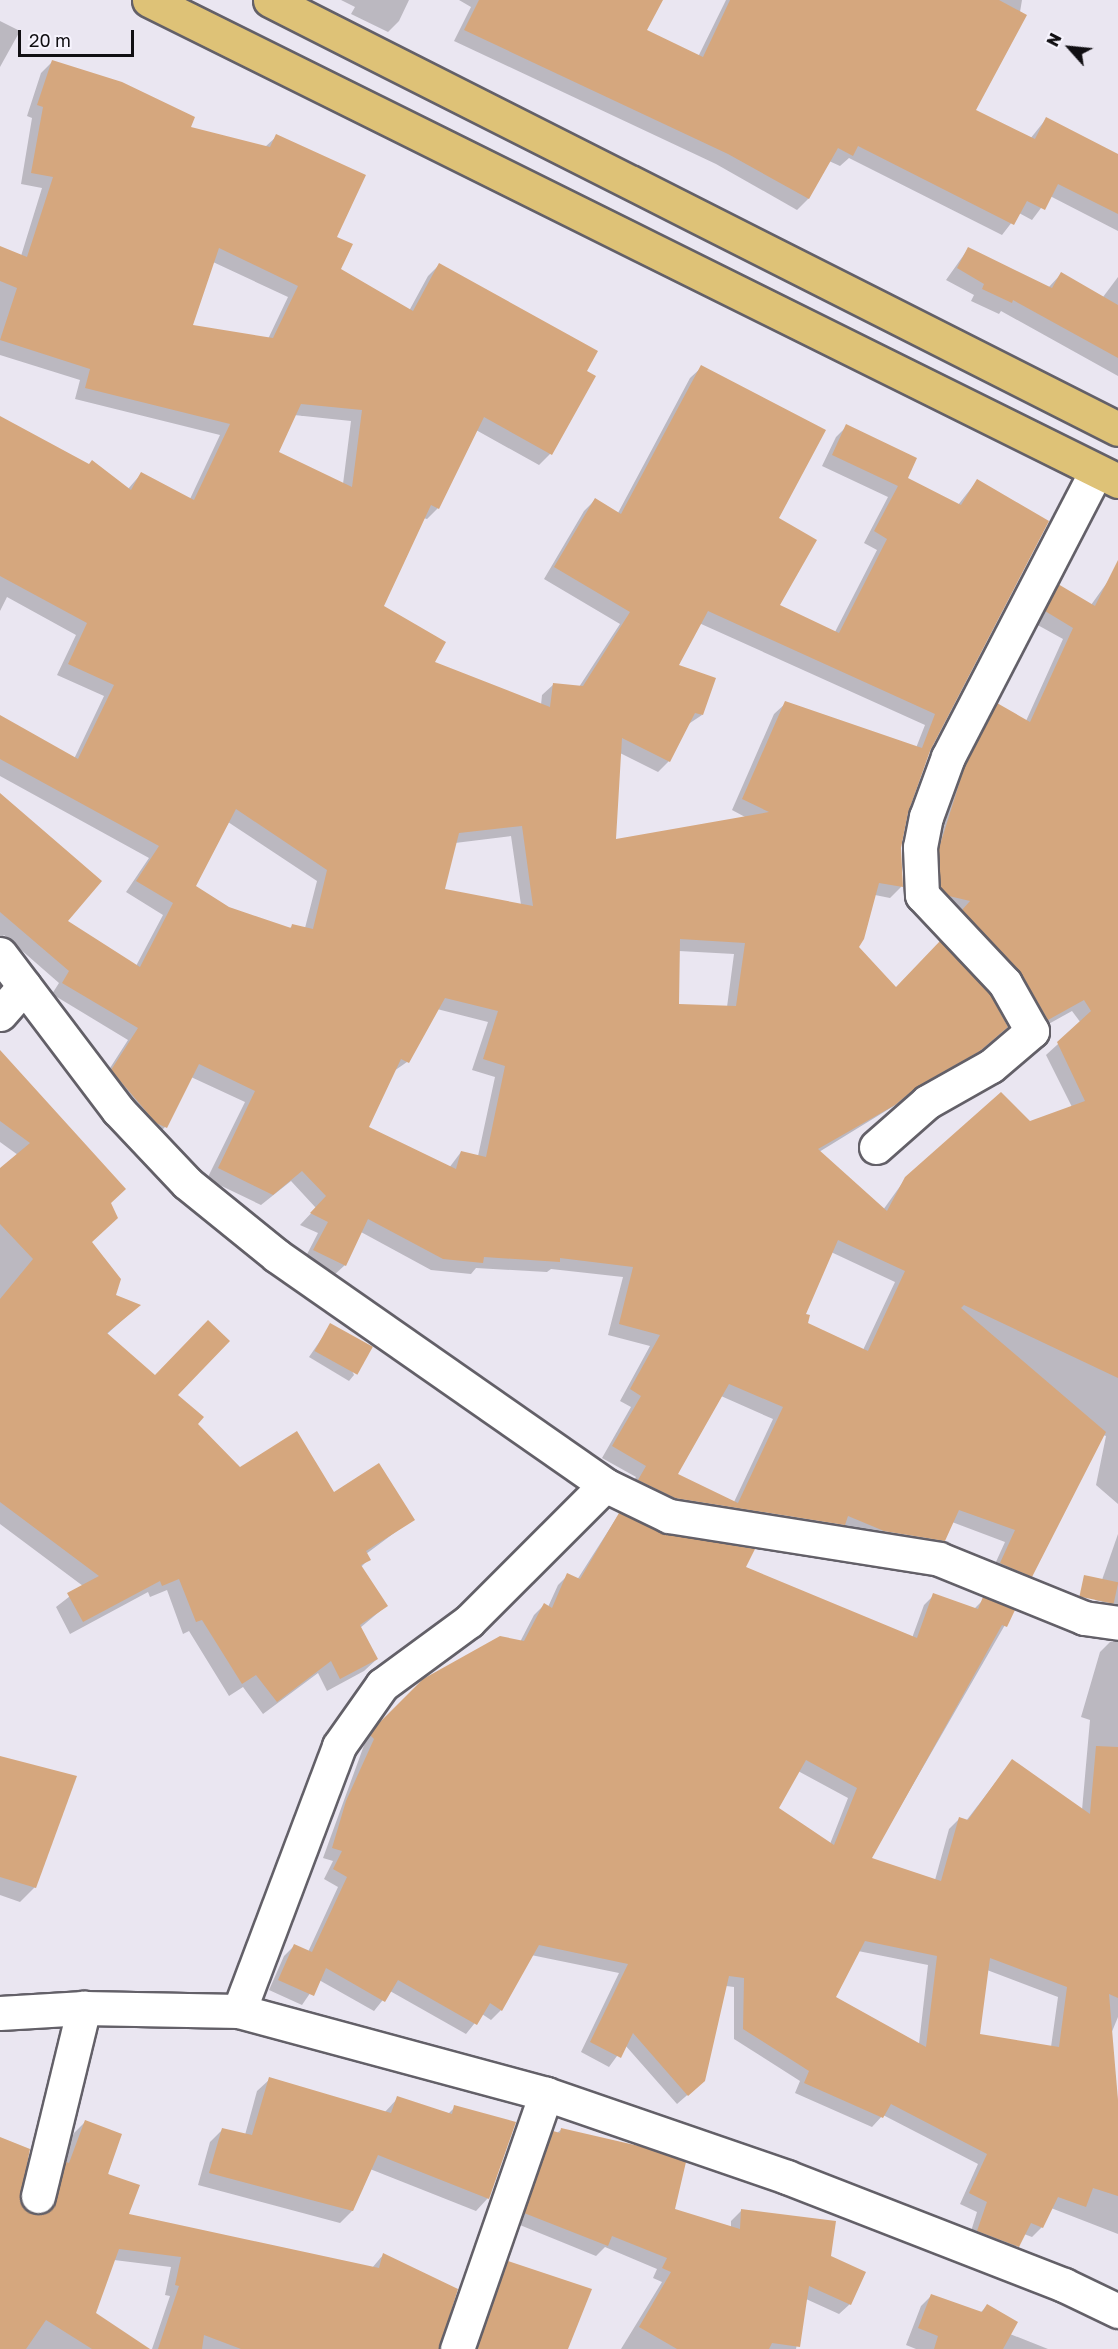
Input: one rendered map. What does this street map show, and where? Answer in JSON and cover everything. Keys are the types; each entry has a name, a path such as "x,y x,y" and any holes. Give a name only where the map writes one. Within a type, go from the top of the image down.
{"main road":[{"path":"149,0 1107,476"},
{"path":"270,0 1118,429"}],"street":[{"path":"876,1147 927,1102 991,1066 1032,1031 1005,983 922,895 920,847 926,817 948,757 1107,476"},
{"path":"0,954 118,1110 187,1183 277,1256 605,1485 669,1516 939,1559 1083,1617 1118,1623"},
{"path":"0,1014 24,986"},
{"path":"239,2011 345,1737 382,1685 469,1621 605,1485"},
{"path":"38,2196 84,2008"},
{"path":"0,2013 84,2008 239,2011 546,2094 787,2177 1064,2285 1118,2311"},
{"path":"457,2349 546,2094"}],"building":[{"path":"479,0 663,0 647,30 703,57 730,0 999,0 1027,15 976,110 1035,139 1046,117 1118,154 1118,214 1058,184 1045,210 1027,201 1014,225 858,146 853,156 838,148 809,199 728,154 464,30"},
{"path":"52,60 122,82 195,117 191,127 270,147 276,134 366,175 337,237 353,244 341,269 413,311 439,263 598,351 587,371 596,376 552,455 484,417 439,509 431,505 384,606 446,642 435,662 550,707 553,683 583,686 630,612 554,567 595,498 621,514 701,365 826,430 779,518 817,540 780,605 839,633 887,539 874,531 898,486 832,455 846,424 917,458 908,478 961,505 977,479 1049,521 930,751 908,813 901,848 903,887 879,883 864,939 859,947 896,987 940,941 990,994 1008,1027 980,1051 918,1086 895,1105 818,1149 887,1211 905,1177 1001,1092 1030,1121 1085,1101 1057,1042 1091,1011 1084,1000 1048,1020 1019,970 962,910 970,901 949,896 940,887 939,848 965,765 997,703 1030,722 1073,628 1045,611 1058,584 1095,606 1118,560 1118,1378 964,1305 961,1308 1106,1432 1032,1577 1000,1563 1015,1530 959,1510 945,1541 884,1531 848,1516 845,1525 675,1498 638,1480 646,1466 612,1446 641,1396 630,1389 660,1335 619,1324 633,1267 560,1258 560,1262 484,1257 483,1263 443,1259 368,1219 346,1266 313,1250 328,1222 310,1213 326,1196 302,1171 273,1195 218,1168 255,1091 199,1064 167,1128 156,1123 111,1070 138,1028 62,983 69,971 0,912 0,793 102,881 68,921 140,967 173,903 136,881 159,846 0,759 0,715 78,759 114,685 68,664 87,623 0,576 0,416 89,464 92,460 131,490 141,472 194,500 230,424 85,388 90,369 0,340 17,288 0,281 0,246 27,257 53,177 31,173 43,107 37,105","holes":["219,248 298,286 273,338 193,325","301,404 362,410 352,487 279,452","708,611 935,714 922,748 785,701 742,799 769,812 616,839 622,738 670,762 695,713 703,715 716,678 679,665","236,809 327,870 313,929 292,924 291,928 229,907 196,886","522,826 533,906 445,889 459,833","680,939 745,943 736,1006 679,1004","445,998 498,1011 483,1059 505,1066 486,1157 461,1151 456,1169 369,1127 401,1059 409,1063","838,1240 905,1271 868,1351 808,1323 810,1315 806,1314","729,1384 783,1407 738,1503 678,1474"]},
{"path":"968,247 1052,288 1061,272 1118,305 1118,358 1013,300 1012,303 982,289 984,284 957,268"},
{"path":"0,1050 126,1189 111,1203 118,1218 92,1242 121,1279 116,1295 141,1305 107,1333 155,1375 208,1320 230,1341 178,1395 204,1417 198,1424 240,1467 297,1431 334,1492 379,1463 415,1520 366,1551 371,1560 361,1565 388,1606 360,1625 378,1659 340,1679 331,1661 277,1702 256,1675 242,1684 202,1620 196,1622 179,1579 162,1586 160,1581 83,1622 67,1593 99,1576 0,1502 0,1299 33,1259 0,1224 0,1168 30,1143 0,1121"},
{"path":"330,1323 373,1347 357,1375 314,1351"},
{"path":"619,1513 666,1534 755,1549 746,1567 917,1638 933,1593 978,1609 983,1597 1015,1610 1007,1627 1002,1625 872,1858 941,1881 959,1817 968,1820 1012,1759 1090,1814 1096,1746 1118,1747 1118,1998 1109,1994 1118,2100 1118,2196 1093,2188 1086,2207 1058,2197 1043,2228 1031,2223 1019,2247 977,2231 987,2202 969,2193 987,2154 891,2104 883,2118 804,2083 809,2071 743,2029 744,1978 729,1976 705,2081 688,2096 633,2033 621,2058 590,2042 628,1964 539,1945 502,2011 490,2003 477,2025 398,1980 385,2002 326,1968 314,1996 278,1980 294,1944 312,1952 347,1877 333,1869 342,1851 332,1848 346,1801 374,1739 370,1735 377,1725 423,1679 500,1636 524,1641 544,1603 552,1608 567,1573 580,1579","holes":["806,1760 857,1788 834,1845 779,1808","865,1941 937,1956 926,2047 836,1997","990,1958 1067,1987 1059,2047 980,2034"]},
{"path":"1084,1575 1118,1582 1114,1604 1079,1597"},
{"path":"0,1756 77,1776 36,1888 0,1877"},
{"path":"269,2077 391,2113 397,2096 452,2114 454,2105 516,2122 489,2199 378,2155 353,2211 209,2173 222,2128 252,2135"},
{"path":"85,2120 122,2134 108,2174 140,2185 129,2214 379,2268 383,2253 458,2289 439,2349 241,2349 204,2335 202,2349 158,2349 179,2286 175,2285 181,2257 119,2249 96,2313 150,2349 92,2349 46,2320 26,2349 0,2349 0,2137 30,2149 20,2201 26,2210 43,2214 56,2201 66,2162 69,2163"},
{"path":"561,2128 639,2146 686,2162 675,2209 740,2229 741,2209 836,2221 831,2256 866,2272 851,2305 809,2286 800,2347 772,2343 769,2349 677,2349 639,2327 671,2272 662,2268 667,2258 612,2236 608,2246 524,2213 553,2131 560,2133"},
{"path":"508,2261 592,2289 568,2349 477,2349"},
{"path":"931,2294 982,2312 987,2304 1018,2322 1003,2349 934,2349 938,2336 918,2328"}]}
